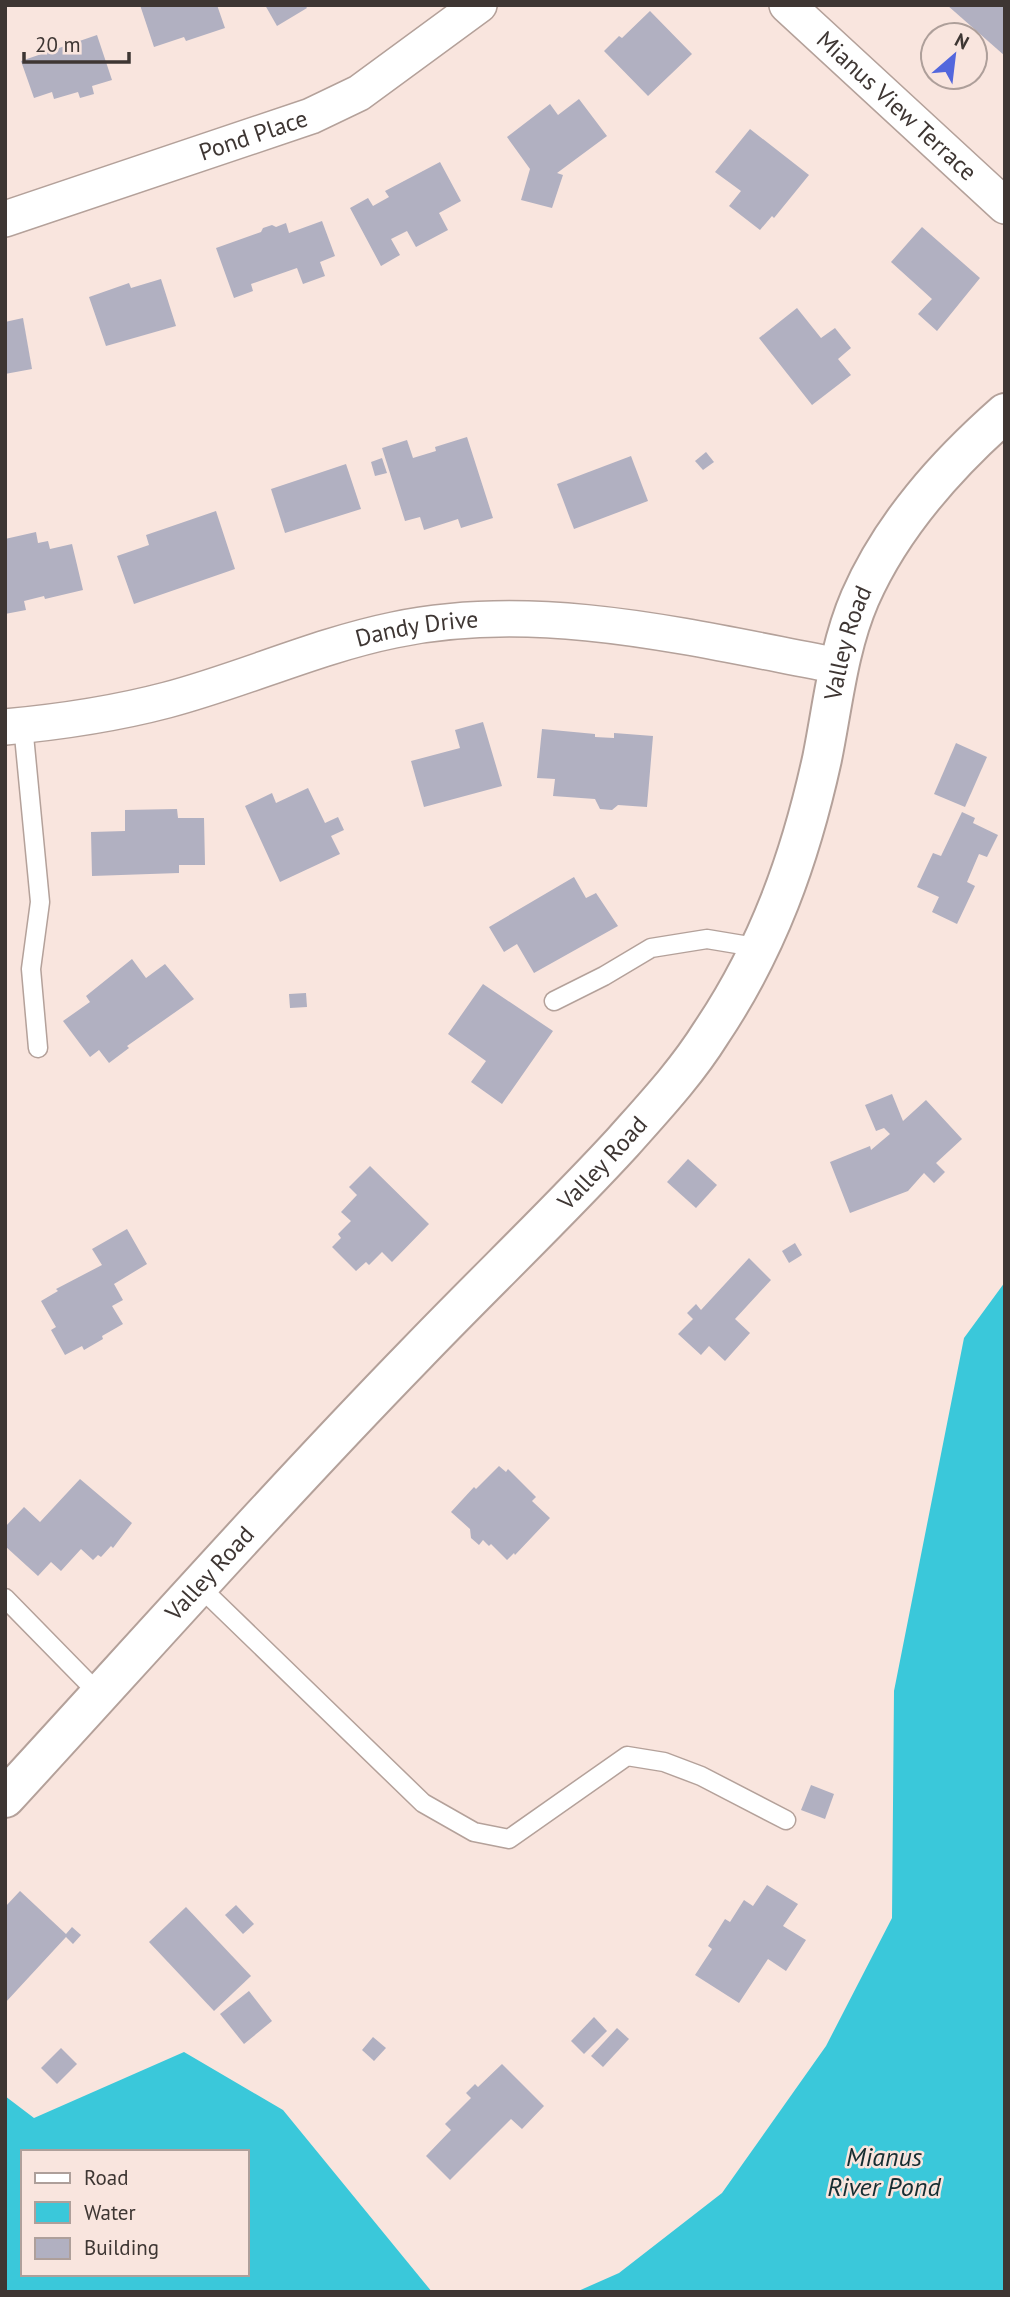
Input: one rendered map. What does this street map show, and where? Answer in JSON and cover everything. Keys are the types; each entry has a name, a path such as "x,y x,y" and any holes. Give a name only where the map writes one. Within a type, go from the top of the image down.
{"main road":[{"name":"Valley Road","path":"5,1798 413,1357 586,1183 659,1102 708,1039 761,948 789,878 822,759 839,666 852,619 879,560 905,520 933,485 958,456 1005,413"}],"street":[{"name":"Pond Place","path":"5,219 311,116 359,93 479,5"},
{"name":"Mianus View Terrace","path":"787,5 1005,206"},
{"name":"Dandy Drive","path":"14,726 82,718 167,700 324,648 395,630 486,619 608,626 673,635 839,666"}],"lane":[{"path":"14,726 40,902 31,969 38,1048"},
{"path":"554,1001 651,948 707,939 761,948"},
{"path":"200,1587 423,1803 474,1832 509,1839 627,1756 664,1762 701,1776 786,1819"},
{"path":"5,1598 100,1695"}],"water":[{"name":"Mianus River Pond","path":"1005,1282 1005,2292 576,2292 619,2273 722,2193 826,2046 892,1918 894,1691 964,1338"},
{"path":"184,2052 283,2110 432,2292 5,2292 5,2096 34,2118"}],"building":[{"path":"140,5 217,5 225,28 186,41 184,37 154,47"},
{"path":"265,5 305,5 307,8 277,26"},
{"path":"947,5 1005,5 1005,56 989,42 989,21 965,21"},
{"path":"650,11 692,54 648,96 604,51"},
{"path":"97,35 112,80 92,86 94,94 80,98 78,92 54,99 52,92 34,98 21,61"},
{"path":"579,99 607,136 557,173 563,175 552,208 521,200 530,169 507,137 550,104 558,115"},
{"path":"750,129 809,175 774,218 772,216 760,230 729,206 741,191 715,172"},
{"path":"440,162 461,201 439,213 448,230 416,247 407,231 391,239 400,255 381,266 350,208 368,198 373,206 389,197 385,191"},
{"path":"322,221 335,256 320,262 325,276 303,284 297,268 251,284 253,291 234,298 216,248 261,232 263,228 272,225 276,227 286,223 289,233"},
{"path":"922,227 980,278 937,331 918,314 932,299 891,262"},
{"path":"161,279 176,326 106,346 89,297 129,283 131,288"},
{"path":"797,308 821,338 835,328 851,348 838,359 851,375 812,405 759,338"},
{"path":"23,318 32,369 5,374 5,322"},
{"path":"467,437 493,518 461,528 458,519 424,530 420,517 405,521 382,448 407,440 413,458 436,451 435,447"},
{"path":"706,452 714,462 703,470 695,461"},
{"path":"631,456 648,501 574,529 557,484"},
{"path":"382,458 387,473 375,476 371,462"},
{"path":"346,464 361,509 285,533 271,489"},
{"path":"216,511 235,569 134,604 117,556 149,545 146,535"},
{"path":"36,532 38,543 48,541 50,549 72,544 83,590 24,601 26,610 5,614 5,539"},
{"path":"483,722 502,786 424,807 411,761 460,748 455,730"},
{"path":"542,729 595,734 595,737 614,738 614,733 653,736 647,807 618,805 612,810 600,809 595,799 553,796 555,779 537,778"},
{"path":"956,743 987,757 965,807 934,794"},
{"path":"308,788 325,823 338,817 344,830 331,836 340,854 280,882 245,806 272,793 276,803"},
{"path":"177,809 178,818 204,818 205,865 179,865 179,873 92,876 91,832 125,831 125,810"},
{"path":"962,812 975,818 973,823 998,835 987,857 979,854 967,882 975,886 957,924 932,912 939,897 917,887 933,853 941,856"},
{"path":"574,877 586,898 596,893 618,926 534,973 517,944 504,952 489,927"},
{"path":"132,959 146,978 165,964 194,999 127,1046 129,1048 109,1063 99,1050 90,1057 63,1021 90,1002 86,996"},
{"path":"483,984 553,1031 502,1104 471,1082 486,1061 448,1034"},
{"path":"306,993 307,1007 290,1008 289,994"},
{"path":"892,1094 903,1121 926,1100 962,1139 936,1163 945,1172 934,1183 924,1173 908,1191 850,1213 830,1162 870,1146 871,1150 890,1134 884,1128 876,1131 865,1105"},
{"path":"688,1159 717,1185 696,1208 667,1182"},
{"path":"370,1166 429,1224 392,1262 382,1252 369,1265 366,1262 356,1271 332,1247 341,1238 338,1234 351,1221 341,1212 357,1195 349,1187"},
{"path":"127,1229 147,1264 114,1284 123,1300 112,1306 123,1324 84,1350 82,1346 65,1355 51,1330 56,1327 41,1301 58,1291 56,1289 102,1265 92,1249"},
{"path":"795,1243 802,1255 789,1263 782,1251"},
{"path":"749,1258 771,1280 735,1319 750,1333 725,1361 709,1346 701,1355 678,1334 693,1319 687,1313 696,1304 701,1310"},
{"path":"499,1466 506,1472 508,1469 536,1497 532,1501 550,1518 507,1560 491,1544 489,1546 483,1540 479,1545 471,1538 470,1529 451,1512 474,1487 476,1489"},
{"path":"80,1479 132,1523 113,1548 111,1546 101,1557 98,1555 93,1560 81,1549 61,1571 51,1562 38,1576 5,1546 5,1527 24,1507 40,1522"},
{"path":"811,1785 834,1794 825,1819 801,1810"},
{"path":"767,1885 798,1904 783,1926 806,1940 786,1971 768,1959 739,2003 695,1975 712,1949 708,1946 725,1919 730,1922 744,1900 753,1906"},
{"path":"20,1891 66,1934 72,1927 81,1935 73,1944 66,1937 5,2003 5,1907"},
{"path":"236,1905 254,1924 243,1934 225,1915"},
{"path":"186,1907 251,1976 214,2011 149,1942"},
{"path":"249,1991 272,2021 244,2044 220,2014"},
{"path":"594,2017 607,2031 584,2054 571,2041"},
{"path":"617,2028 629,2039 603,2067 591,2056"},
{"path":"373,2037 386,2048 374,2061 362,2050"},
{"path":"61,2048 77,2064 57,2084 41,2068"},
{"path":"502,2064 544,2106 522,2129 511,2119 450,2180 426,2156 451,2130 445,2124 471,2098 466,2093 475,2084 478,2087"}]}
